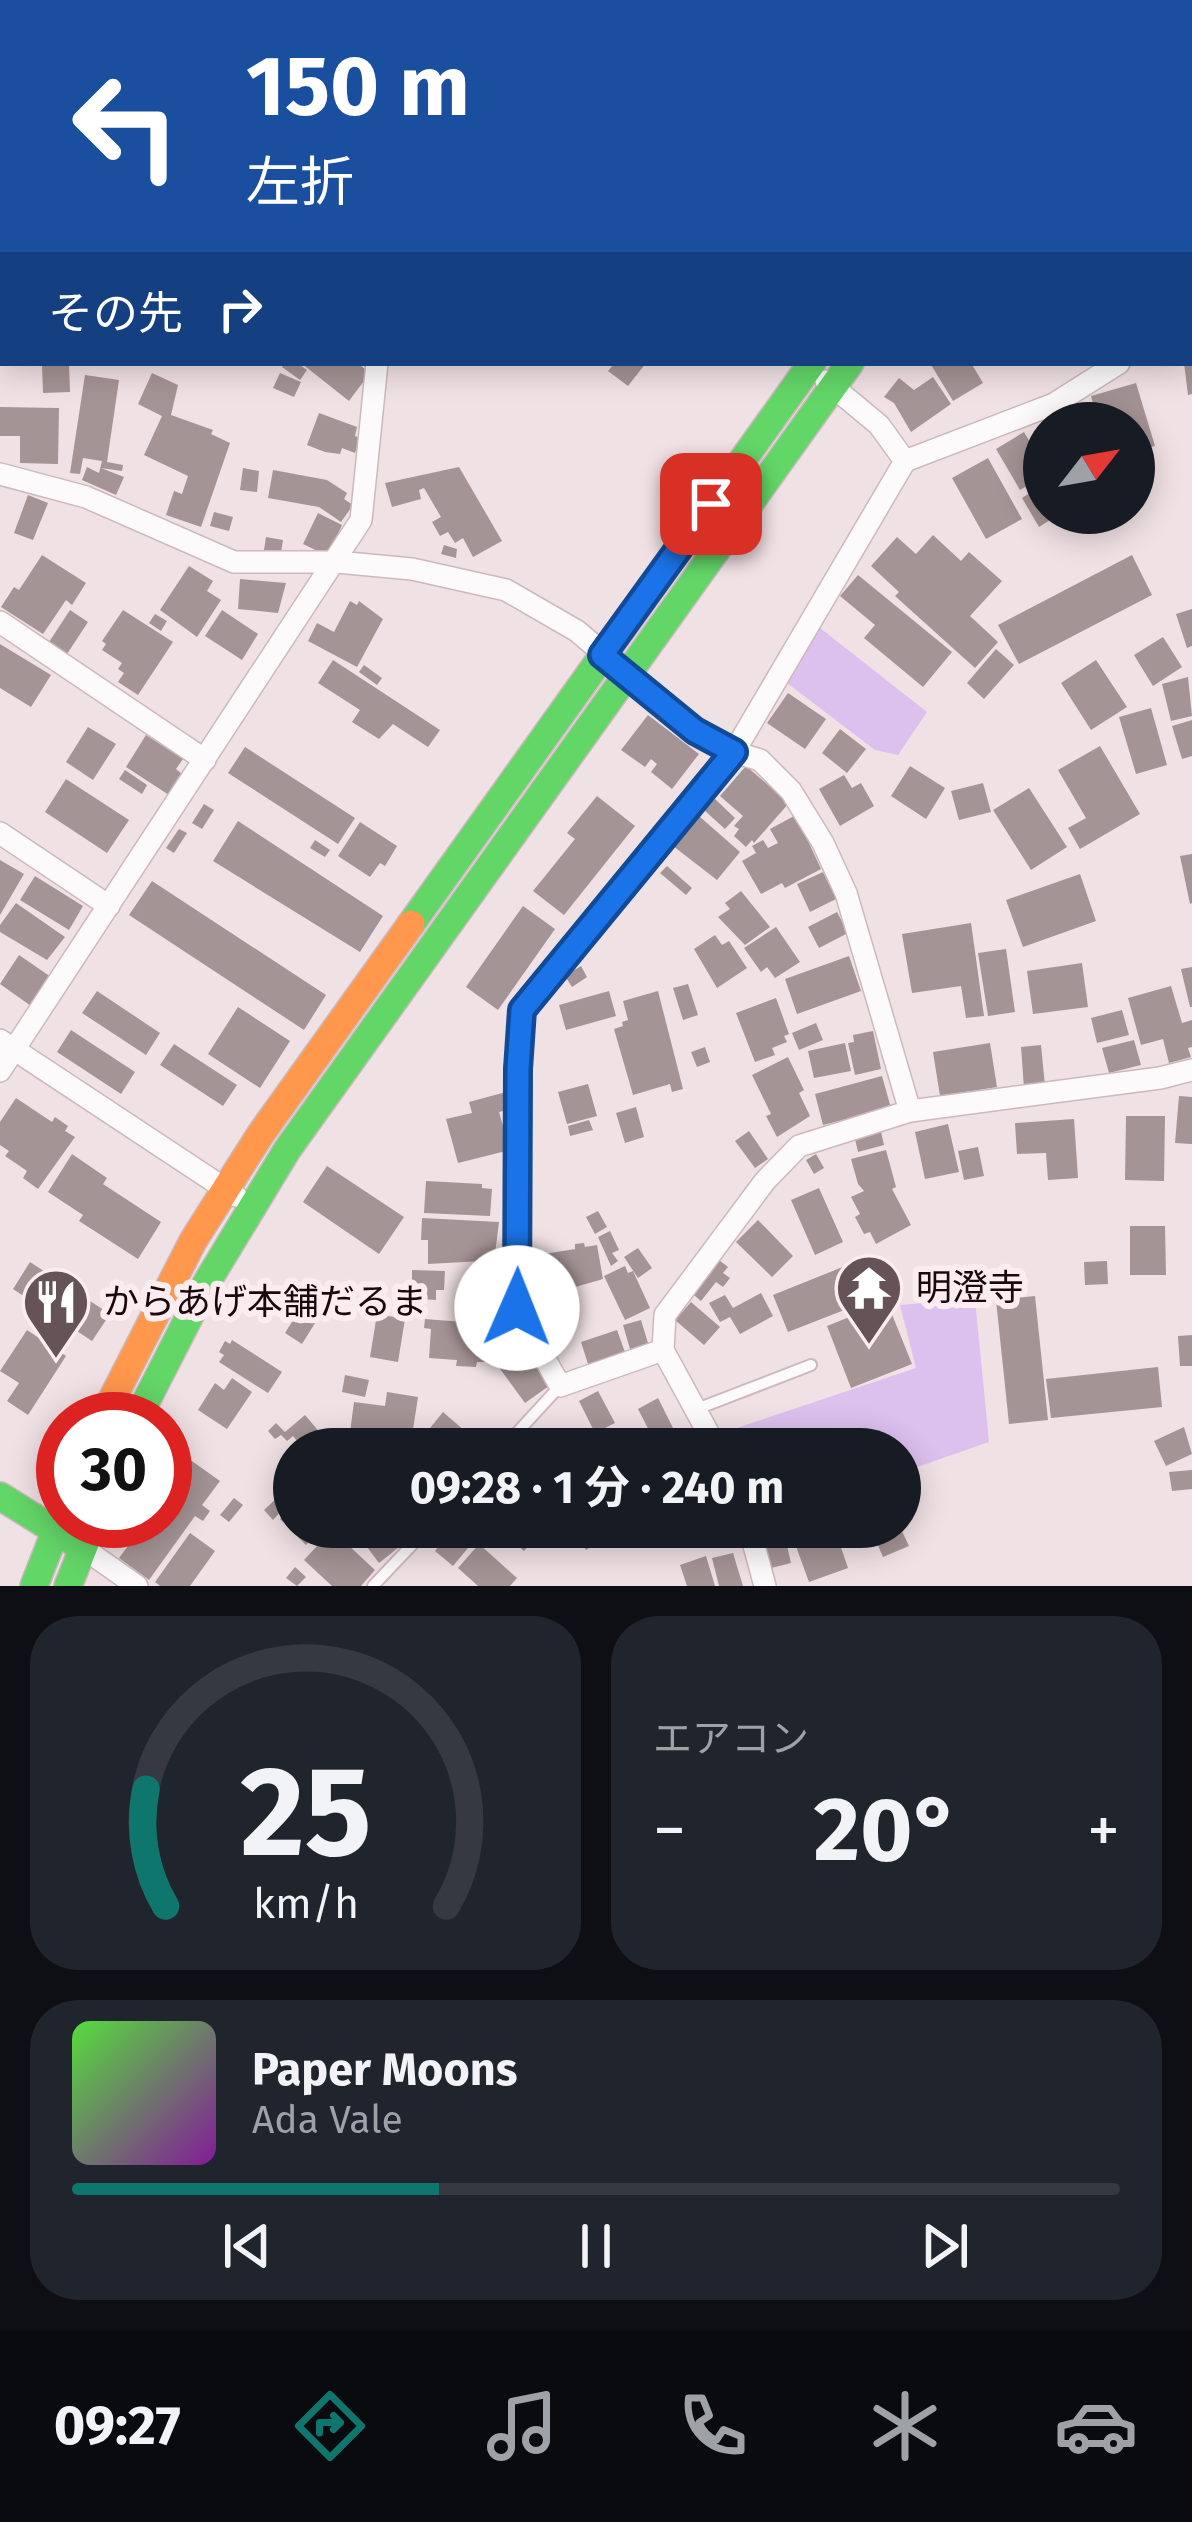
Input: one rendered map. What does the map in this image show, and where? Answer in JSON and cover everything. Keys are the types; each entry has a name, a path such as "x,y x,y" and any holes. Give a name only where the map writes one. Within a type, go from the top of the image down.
{"street":[{"path":"0,1071 7,1045 109,906 361,520 377,366"},
{"path":"114,1392 137,1343 260,1135 807,366"},
{"path":"810,366 879,425 905,460"},
{"path":"149,1392 287,1150 848,366"},
{"path":"663,1350 560,1386 517,1308 522,1010 734,752 905,460 1054,404 1114,366"},
{"path":"4,481 86,497 234,562 337,562 412,569 506,590 578,632 695,731 760,760 791,791 824,843 846,893 910,1111"},
{"path":"0,622 205,760"},
{"path":"0,833 109,906"},
{"path":"7,1045 252,1207"},
{"path":"706,1428 663,1350 665,1315 765,1181 799,1146 910,1111 1192,1070"},
{"path":"0,1496 36,1511"},
{"path":"34,1586 49,1548"},
{"path":"68,1586 83,1548 137,1586"},
{"path":"755,1548 765,1586"}],"lane":[{"path":"697,1409 811,1365"},
{"path":"521,1428 560,1386"},
{"path":"374,1586 409,1548"}],"shaded area":[{"path":"820,628 927,712 898,755 875,750 787,683"},
{"path":"975,1299 989,1442 921,1466 921,1428 737,1428 916,1368 900,1305"}],"building":[{"path":"42,366 69,366 70,392 43,393"},
{"path":"301,366 307,370 300,380 282,367"},
{"path":"305,366 361,366 370,373 349,401"},
{"path":"612,366 644,366 628,386 608,371"},
{"path":"932,366 973,366 983,383 953,401"},
{"path":"1184,366 1192,366 1192,394 1188,395"},
{"path":"152,373 178,385 171,415 213,430 211,434 230,443 201,527 166,515 174,491 182,494 188,476 144,455 162,416 138,404"},
{"path":"280,373 301,382 294,397 273,388"},
{"path":"85,375 119,380 107,462 123,465 122,471 101,468 124,477 116,495 82,480 87,467 99,473 102,461 83,458 80,474 70,473"},
{"path":"933,377 951,404 911,432 894,403 884,397 899,378 914,390"},
{"path":"1136,383 1142,402 1093,402 1091,396"},
{"path":"0,407 59,408 58,464 20,463 20,436 0,436"},
{"path":"319,413 357,427 355,436 360,438 355,453 342,448 340,454 325,452 307,445"},
{"path":"1023,433 1023,488 1020,490 996,449"},
{"path":"988,458 1022,519 986,539 952,478"},
{"path":"459,467 502,541 473,557 463,538 455,543 448,532 440,536 432,522 441,517 424,488 419,490 421,499 392,507 385,483"},
{"path":"243,468 259,471 257,492 240,490"},
{"path":"273,470 327,480 347,493 344,499 353,505 341,522 319,507 268,498"},
{"path":"28,495 48,503 33,540 14,533"},
{"path":"214,512 233,517 229,531 210,526"},
{"path":"318,513 342,525 328,556 303,544"},
{"path":"933,535 961,561 969,552 1002,581 970,616 998,642 975,668 895,596 899,592 871,566 897,537 916,554"},
{"path":"266,537 283,540 281,553 264,550"},
{"path":"444,545 457,549 456,558 441,554"},
{"path":"42,555 86,583 72,605 66,600 43,634 1,607 14,587 19,590"},
{"path":"1132,555 1152,595 1019,664 998,625"},
{"path":"189,566 213,581 207,591 221,600 197,637 160,610"},
{"path":"858,575 952,652 923,687 864,638 875,625 840,596"},
{"path":"240,579 286,583 278,613 238,609"},
{"path":"350,601 357,605 359,601 383,619 357,667 308,641 317,623 334,632"},
{"path":"1192,609 1192,646 1187,648 1176,614"},
{"path":"70,610 88,622 67,654 49,642"},
{"path":"123,610 173,642 138,695 118,682 124,673 118,669 122,663 102,650 106,644 102,641"},
{"path":"222,610 258,634 242,660 205,636"},
{"path":"155,614 167,621 161,631 149,623"},
{"path":"1163,637 1182,667 1153,686 1134,655"},
{"path":"0,644 51,675 31,707 0,688"},
{"path":"996,649 1014,665 984,699 967,683"},
{"path":"333,660 440,730 428,747 393,724 379,739 352,722 360,710 318,683"},
{"path":"1096,660 1127,707 1091,730 1061,683"},
{"path":"364,665 382,678 377,685 359,672"},
{"path":"1188,677 1192,716 1171,721 1162,684"},
{"path":"788,693 826,719 805,749 767,723"},
{"path":"1151,708 1167,765 1136,774 1119,717"},
{"path":"648,715 699,754 672,789 651,772 657,764 651,759 645,767 621,750"},
{"path":"1192,720 1192,756 1182,759 1172,726"},
{"path":"88,727 116,744 93,780 66,762"},
{"path":"840,729 866,749 847,773 822,753"},
{"path":"146,735 183,759 176,769 182,774 169,795 126,767"},
{"path":"1100,746 1140,814 1080,849 1068,828 1086,818 1058,770"},
{"path":"245,747 355,818 338,844 228,773"},
{"path":"746,766 789,803 746,847 734,836 739,829 734,826 743,816 720,796"},
{"path":"910,766 945,788 926,819 891,796"},
{"path":"125,770 147,785 142,794 119,779"},
{"path":"844,775 852,788 861,783 874,806 840,826 819,789"},
{"path":"66,779 129,820 107,853 45,812"},
{"path":"983,783 991,812 959,820 951,791"},
{"path":"1029,788 1067,847 1031,870 993,810"},
{"path":"597,796 635,826 564,915 533,891 575,839 567,833"},
{"path":"715,799 735,818 725,829 704,810"},
{"path":"204,804 214,810 202,829 192,823"},
{"path":"796,815 821,869 785,888 782,883 761,894 742,861 756,853 752,846 763,840 768,848 778,843 770,829"},
{"path":"699,816 740,852 717,880 673,846"},
{"path":"238,821 383,916 360,952 213,861"},
{"path":"360,822 397,846 385,866 380,863 370,877 338,856"},
{"path":"179,829 187,833 174,853 166,848"},
{"path":"315,840 330,850 325,857 310,848"},
{"path":"1192,854 1192,903 1190,904 1180,856"},
{"path":"0,860 24,874 0,915"},
{"path":"667,866 692,888 686,895 660,873"},
{"path":"823,872 836,899 810,912 797,884"},
{"path":"1080,874 1096,921 1023,947 1006,900"},
{"path":"35,876 83,906 69,930 20,900"},
{"path":"152,881 326,995 304,1030 129,915"},
{"path":"741,891 770,927 745,945 718,917 730,909 725,903"},
{"path":"16,903 65,937 47,960 0,932"},
{"path":"523,906 555,929 498,1010 466,987"},
{"path":"837,912 848,933 819,948 808,927"},
{"path":"971,923 984,1016 966,1018 961,986 912,993 902,934"},
{"path":"776,927 800,962 775,978 767,967 761,972 744,948"},
{"path":"715,935 722,945 729,941 747,968 717,988 694,949"},
{"path":"1006,949 1015,1012 988,1016 978,953"},
{"path":"19,955 51,977 31,1006 0,984"},
{"path":"849,956 861,991 797,1014 785,979"},
{"path":"1082,963 1088,1007 1033,1014 1027,971"},
{"path":"581,966 587,977 572,987 565,976"},
{"path":"1192,967 1192,1007 1190,1007 1181,969"},
{"path":"688,984 698,1015 683,1020 673,988"},
{"path":"1171,986 1182,1023 1192,1020 1192,1047 1188,1048 1191,1057 1169,1063 1163,1039 1141,1045 1128,998"},
{"path":"97,991 160,1033 146,1055 82,1013"},
{"path":"609,991 616,1016 566,1030 559,1005"},
{"path":"658,991 683,1089 672,1092 670,1084 633,1095 614,1029 628,1020 623,1001"},
{"path":"776,998 789,1034 784,1036 787,1042 772,1048 775,1055 755,1062 736,1013"},
{"path":"238,1007 290,1041 260,1088 208,1054"},
{"path":"1122,1010 1129,1035 1097,1043 1091,1018"},
{"path":"816,1023 823,1040 799,1050 792,1033"},
{"path":"71,1030 135,1072 121,1094 57,1052"},
{"path":"873,1031 881,1069 855,1075 848,1043 854,1042 853,1035"},
{"path":"1134,1040 1141,1065 1109,1073 1102,1048"},
{"path":"845,1043 851,1071 814,1078 808,1051"},
{"path":"990,1043 997,1087 940,1096 933,1052"},
{"path":"174,1044 237,1085 223,1106 160,1065"},
{"path":"1041,1045 1045,1086 1024,1088 1021,1047"},
{"path":"705,1047 710,1062 697,1067 691,1052"},
{"path":"788,1057 810,1116 777,1137 752,1075"},
{"path":"882,1076 891,1108 823,1125 815,1094"},
{"path":"588,1084 597,1116 567,1124 558,1092"},
{"path":"506,1092 511,1109 499,1112 510,1150 458,1163 446,1119 472,1113 469,1102"},
{"path":"1179,1096 1192,1097 1192,1144 1175,1143"},
{"path":"16,1098 52,1122 55,1117 75,1137 38,1189 23,1178 27,1171 5,1156 9,1151 0,1145 0,1122"},
{"path":"636,1107 644,1137 625,1143 616,1113"},
{"path":"1126,1116 1165,1116 1164,1181 1125,1180"},
{"path":"1074,1119 1078,1178 1048,1180 1046,1153 1017,1154 1015,1123"},
{"path":"589,1120 593,1130 570,1136 568,1126"},
{"path":"948,1124 959,1172 925,1179 915,1132"},
{"path":"749,1131 768,1159 755,1168 735,1141"},
{"path":"881,1132 884,1145 858,1152 855,1139"},
{"path":"978,1147 984,1176 964,1180 958,1151"},
{"path":"886,1150 896,1187 892,1189 911,1225 876,1244 855,1217 860,1214 851,1197 864,1191 851,1159"},
{"path":"72,1154 107,1178 103,1184 161,1222 138,1259 79,1221 83,1215 48,1192"},
{"path":"816,1154 824,1168 814,1174 806,1160"},
{"path":"327,1166 404,1217 379,1254 303,1202"},
{"path":"426,1181 482,1184 492,1189 490,1216 424,1213"},
{"path":"819,1188 843,1242 815,1255 791,1200"},
{"path":"598,1211 607,1227 595,1234 586,1217"},
{"path":"422,1218 499,1222 494,1262 501,1262 501,1289 482,1289 482,1261 428,1264 428,1240 421,1240"},
{"path":"758,1220 793,1256 772,1277 736,1242"},
{"path":"1130,1226 1165,1226 1166,1275 1130,1275"},
{"path":"610,1231 619,1250 612,1253 618,1261 611,1266 598,1237"},
{"path":"584,1243 585,1247 597,1245 603,1279 551,1294 544,1254"},
{"path":"638,1248 652,1268 638,1278 624,1257"},
{"path":"715,1257 728,1267 723,1273 730,1278 723,1287 716,1282 701,1301 688,1290"},
{"path":"1107,1261 1108,1284 1085,1285 1084,1262"},
{"path":"30,1262 110,1314 92,1341 13,1289"},
{"path":"855,1262 870,1300 788,1332 773,1295"},
{"path":"625,1266 628,1273 633,1271 650,1308 625,1320 604,1276"},
{"path":"412,1270 445,1271 444,1290 436,1290 436,1300 422,1299 422,1290 412,1289"},
{"path":"290,1285 325,1307 302,1344 285,1333 295,1317 277,1306"},
{"path":"761,1293 773,1316 740,1334 730,1317 720,1322 709,1303 725,1295 733,1308"},
{"path":"550,1295 555,1309 564,1304 571,1314 561,1320 566,1328 550,1338 538,1318 547,1313 540,1301"},
{"path":"1035,1296 1048,1420 1009,1424 996,1300"},
{"path":"691,1302 720,1327 704,1345 675,1320"},
{"path":"887,1302 912,1364 851,1388 827,1326"},
{"path":"377,1314 405,1319 398,1362 370,1357"},
{"path":"425,1319 489,1324 486,1362 477,1362 476,1367 456,1366 457,1360 429,1358 431,1329 424,1328"},
{"path":"641,1320 648,1343 630,1349 623,1325"},
{"path":"27,1330 66,1356 43,1392 36,1392 28,1415 7,1401 19,1383 0,1371"},
{"path":"617,1330 626,1355 589,1367 581,1342"},
{"path":"1192,1335 1192,1366 1180,1366 1178,1336"},
{"path":"232,1340 282,1372 268,1393 219,1362 225,1341 230,1344"},
{"path":"520,1344 549,1386 525,1403 495,1362"},
{"path":"1158,1367 1162,1407 1051,1418 1046,1379"},
{"path":"345,1375 369,1380 365,1397 342,1392"},
{"path":"232,1378 252,1392 227,1429 198,1410 215,1383 224,1390"},
{"path":"598,1391 615,1423 592,1428 579,1401"},
{"path":"387,1392 418,1397 413,1428 351,1428 354,1402 385,1406"},
{"path":"658,1398 673,1428 648,1428 638,1409"},
{"path":"443,1412 461,1428 430,1428"},
{"path":"305,1415 316,1428 290,1428"},
{"path":"1184,1427 1192,1454 1166,1466 1154,1441"},
{"path":"192,1461 220,1481 202,1505 210,1511 203,1521 195,1516 192,1520"},
{"path":"1192,1470 1192,1489 1172,1491 1169,1472"},
{"path":"234,1498 243,1505 229,1522 220,1515"},
{"path":"192,1534 215,1551 190,1586 155,1582 179,1548 192,1548"},
{"path":"126,1548 172,1548 149,1580 119,1558"},
{"path":"315,1548 351,1548 375,1570 361,1586 332,1586 304,1560"},
{"path":"368,1548 398,1548 379,1563"},
{"path":"437,1548 468,1548 453,1566 435,1551"},
{"path":"476,1548 483,1548 517,1578 510,1586 478,1586 458,1568"},
{"path":"762,1548 788,1548 791,1563 767,1569"},
{"path":"797,1548 841,1548 848,1568 809,1582"},
{"path":"879,1548 904,1548 883,1557"},
{"path":"733,1553 743,1586 719,1586 712,1558"},
{"path":"706,1556 715,1586 687,1586 680,1565"},
{"path":"295,1567 306,1577 297,1586 286,1578"}],"traffic: fast":[{"path":"411,924 810,366"},
{"path":"151,1392 207,1282 287,1150 848,366"},
{"path":"0,1496 36,1519"},
{"path":"34,1586 49,1548"},
{"path":"68,1586 83,1548"}],"traffic: slow":[{"path":"116,1392 193,1241 260,1135 411,924"}],"place":[{"name":"明澄寺","path":"869,1347"},
{"name":"からあげ本舗だるま","path":"56,1361"}],"route":[{"path":"517,1308 522,1010 734,752 695,731 602,655 711,504"}]}
